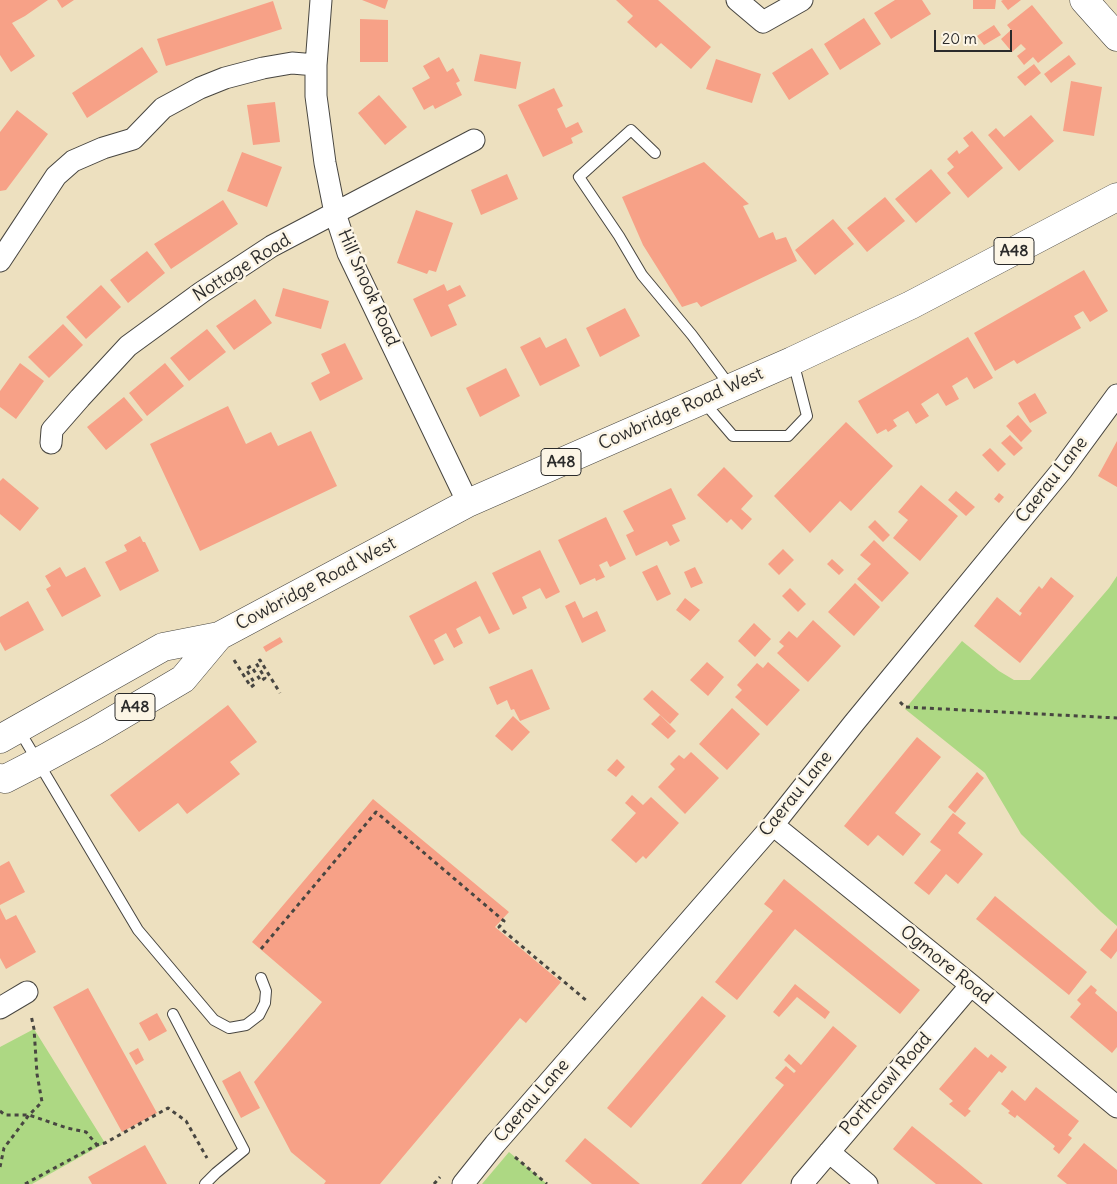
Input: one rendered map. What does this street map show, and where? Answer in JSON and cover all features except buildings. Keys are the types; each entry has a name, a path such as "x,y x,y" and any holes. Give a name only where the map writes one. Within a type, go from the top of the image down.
{"main road":[{"path":"1084,0 1117,37"},
{"name":"Cowbridge Road West","path":"9,734 163,647 219,636 468,503 792,360 911,305 1117,197"},
{"name":"Cowbridge Road West","path":"0,778 5,779 38,762 183,679 219,636"}],"street":[{"name":"Hill Snook Road","path":"321,0 316,65 316,96 325,163 336,214 348,253 468,503"},
{"path":"737,0 763,22 802,0"},
{"path":"2,251 56,176 73,161 103,148 133,139 163,108 200,88 225,78 292,63 316,65"},
{"name":"Nottage Road","path":"51,443 52,430 128,346 202,292 272,246 474,140"},
{"name":"Caerau Lane","path":"463,1184 495,1144 773,824 1062,470 1117,395"},
{"name":"Ogmore Road","path":"773,824 1117,1107"},
{"name":"Porthcawl Road","path":"802,1184 971,985"},
{"path":"0,1008 27,992"},
{"path":"828,1152 867,1184"}],"lane":[{"path":"655,153 631,130 579,177 619,236 642,275 692,335 730,387"},
{"path":"702,400 734,436 788,436 807,416 792,360"},
{"path":"9,734 38,762 138,930 214,1020 228,1028 246,1026 259,1015 265,1003 266,991 261,978"},
{"path":"172,1014 244,1150 205,1184"}],"path":[{"path":"219,636 251,686 256,684 246,669 251,666 261,681 265,678 256,663 260,660 280,693"},
{"path":"883,687 904,707 1117,718"},
{"path":"261,949 376,812 504,921 499,927 587,1001 581,1008"},
{"path":"0,1167 4,1148 29,1115 42,1102 36,1074 34,1029 27,992"},
{"path":"25,1184 168,1108 186,1121 216,1173"},
{"path":"0,1111 5,1115 29,1115 67,1128 86,1132 97,1145"},
{"path":"495,1144 509,1152 547,1184"},
{"path":"434,1184 440,1176"}],"green space":[{"path":"1117,576 1117,926 1021,834 985,773 905,709 962,641 999,671 1014,680 1030,680 1109,588"},
{"path":"34,1029 105,1143 32,1184 0,1184 0,1047"},
{"path":"509,1152 547,1184 482,1184"}]}
